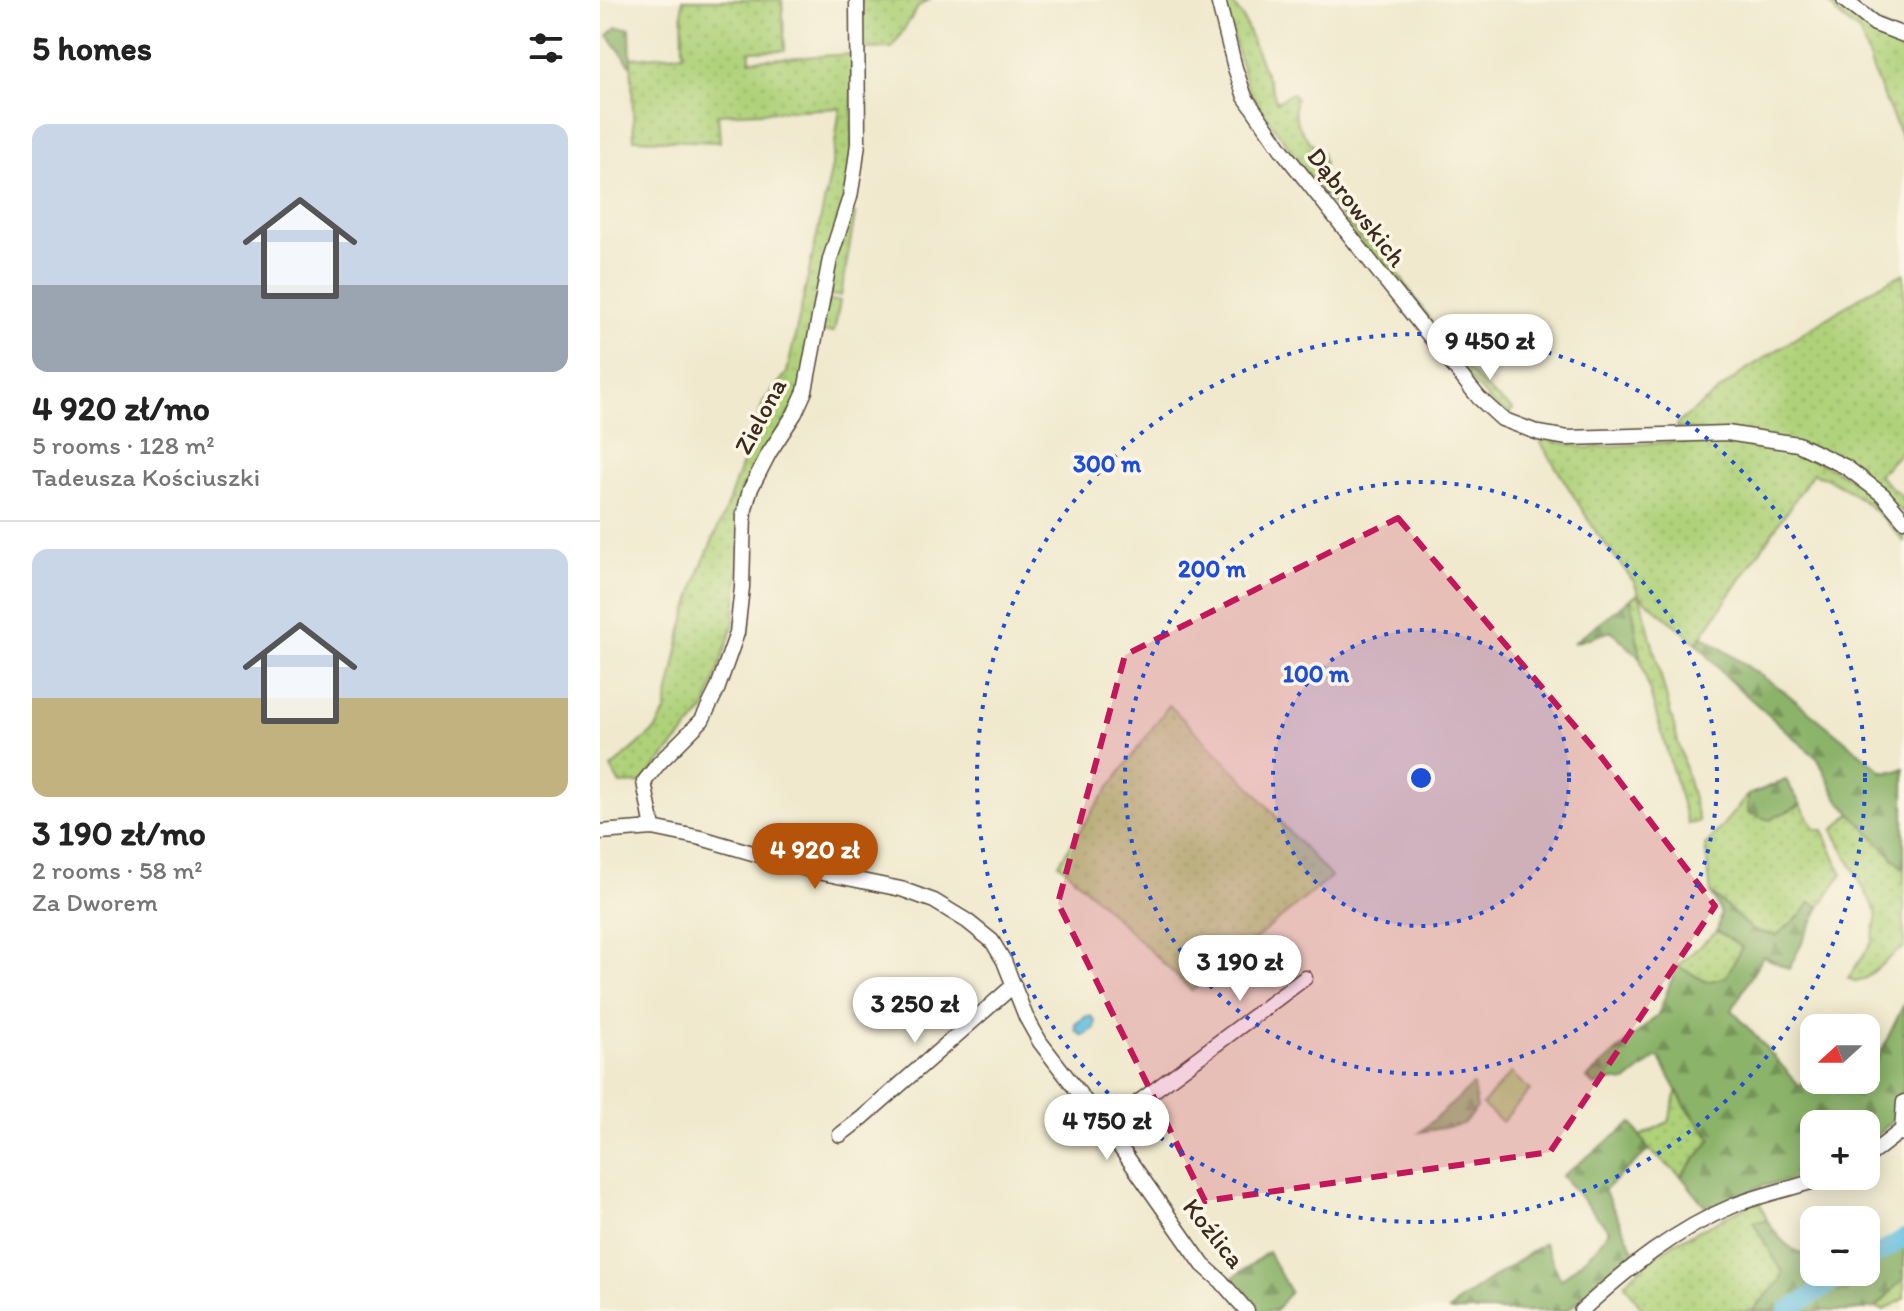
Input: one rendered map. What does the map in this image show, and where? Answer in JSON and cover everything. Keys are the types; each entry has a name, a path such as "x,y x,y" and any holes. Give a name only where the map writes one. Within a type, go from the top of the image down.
{"street":[{"name":"Zielona","path":"653,828 644,782 702,720 717,690 737,633 744,513 750,490 805,391 830,259 850,197 855,167 858,143 857,0"},
{"name":"Dąbrowskich","path":"1218,0 1235,68 1245,97 1253,109 1466,382 1502,419 1539,433 1568,438 1727,433 1798,444 1846,467 1883,495 1904,520"},
{"path":"1844,0 1875,24 1904,35"},
{"name":"Koźlica","path":"600,832 653,828 701,838 818,872 901,889 934,901 967,921 992,941 1040,1042 1203,1265 1247,1311"},
{"path":"1105,1127 1305,978"},
{"path":"840,1135 1014,985"},
{"path":"1880,1148 1903,1132 1904,1102"},
{"path":"1581,1311 1628,1269 1678,1234 1732,1206 1800,1185"}],"highlighted area":[{"path":"1398,518 1602,758 1715,906 1550,1152 1205,1201 1058,903 1125,655"}],"green space":[{"path":"682,0 782,0 785,50 750,51 750,60 852,54 852,147 801,392 749,485 742,485 740,491 746,493 734,623 706,708 642,783 620,784 611,768 656,729 665,712 682,630 700,569 724,514 764,401 787,373 831,171 840,108 718,114 720,142 634,139 631,58 683,54"},
{"path":"861,0 929,0 919,6 892,48 861,49"},
{"path":"1223,0 1233,0 1243,18 1277,102 1292,93 1296,99 1297,122 1322,154 1324,165 1315,167 1317,172 1388,261 1464,365 1496,397 1513,409 1509,414 1494,405 1466,375 1304,169 1248,90"},
{"path":"1827,0 1840,0 1904,41 1904,142 1877,82 1860,33 1837,14"},
{"path":"616,27 630,28 631,66 608,35"},
{"path":"855,214 841,296 826,295 847,215"},
{"path":"1904,273 1904,449 1878,475 1904,499 1904,513 1821,450 1676,428 1678,423 1744,371 1874,288"},
{"path":"840,301 834,332 819,332 825,302"},
{"path":"1543,439 1586,448 1683,441 1752,443 1816,461 1847,476 1881,502 1904,528 1904,542 1863,501 1838,484 1813,473 1697,643 1640,596 1699,822 1688,824 1640,658 1631,598 1639,594 1634,582 1596,532 1541,443"},
{"path":"1631,598 1640,658 1612,631 1573,643"},
{"path":"1703,636 1785,692 1882,771 1904,768 1904,869 1838,799 1818,759 1726,677 1697,643"},
{"path":"1169,705 1250,786 1331,877 1192,991 1059,863"},
{"path":"1786,780 1816,830 1823,830 1842,874 1820,907 1810,902 1802,914 1777,936 1752,930 1711,893 1705,846 1748,795"},
{"path":"1786,780 1801,805 1769,820 1748,813 1748,795"},
{"path":"1851,813 1904,869 1904,948 1857,982 1848,978 1872,942 1877,914 1833,830"},
{"path":"1711,893 1752,930 1776,936 1802,914 1810,902 1820,907 1789,969 1763,956 1732,1010 1800,1085 1800,1094 1853,1094 1859,1097 1860,1094 1880,1094 1880,1054 1904,1004 1904,1087 1895,1117 1880,1134 1880,1110 1800,1110 1800,1178 1762,1186 1708,1210 1681,1176 1712,1139 1686,1107 1660,1059 1656,1058 1626,1082 1611,1080 1595,1086 1587,1078 1658,1015 1677,966 1707,982 1726,977 1742,947 1717,931 1721,913"},
{"path":"1717,931 1743,947 1726,977 1707,982 1677,966"},
{"path":"1511,1073 1530,1090 1502,1122 1482,1105"},
{"path":"1473,1085 1477,1108 1463,1124 1420,1132"},
{"path":"1677,1092 1712,1139 1681,1176 1649,1150 1640,1136 1668,1122"},
{"path":"1632,1123 1649,1150 1604,1190 1636,1254 1566,1311 1449,1311 1544,1243 1561,1280 1596,1248 1609,1230 1562,1176"},
{"path":"1759,1200 1767,1220 1753,1222 1783,1273 1781,1280 1752,1311 1644,1311 1624,1283 1674,1243"},
{"path":"1767,1220 1786,1244 1800,1253 1800,1286 1880,1286 1880,1246 1904,1231 1904,1277 1876,1308 1752,1311 1781,1280 1783,1273 1753,1222"},
{"path":"1268,1252 1290,1292 1275,1311 1255,1311 1230,1280"},
{"path":"1904,1277 1904,1299 1884,1310 1876,1308"}],"water":[{"path":"1087,1016 1095,1021 1095,1028 1083,1036 1076,1031 1075,1024"}],"waterway":[{"path":"1880,1253 1904,1238"},
{"path":"1787,1311 1826,1286"}]}
